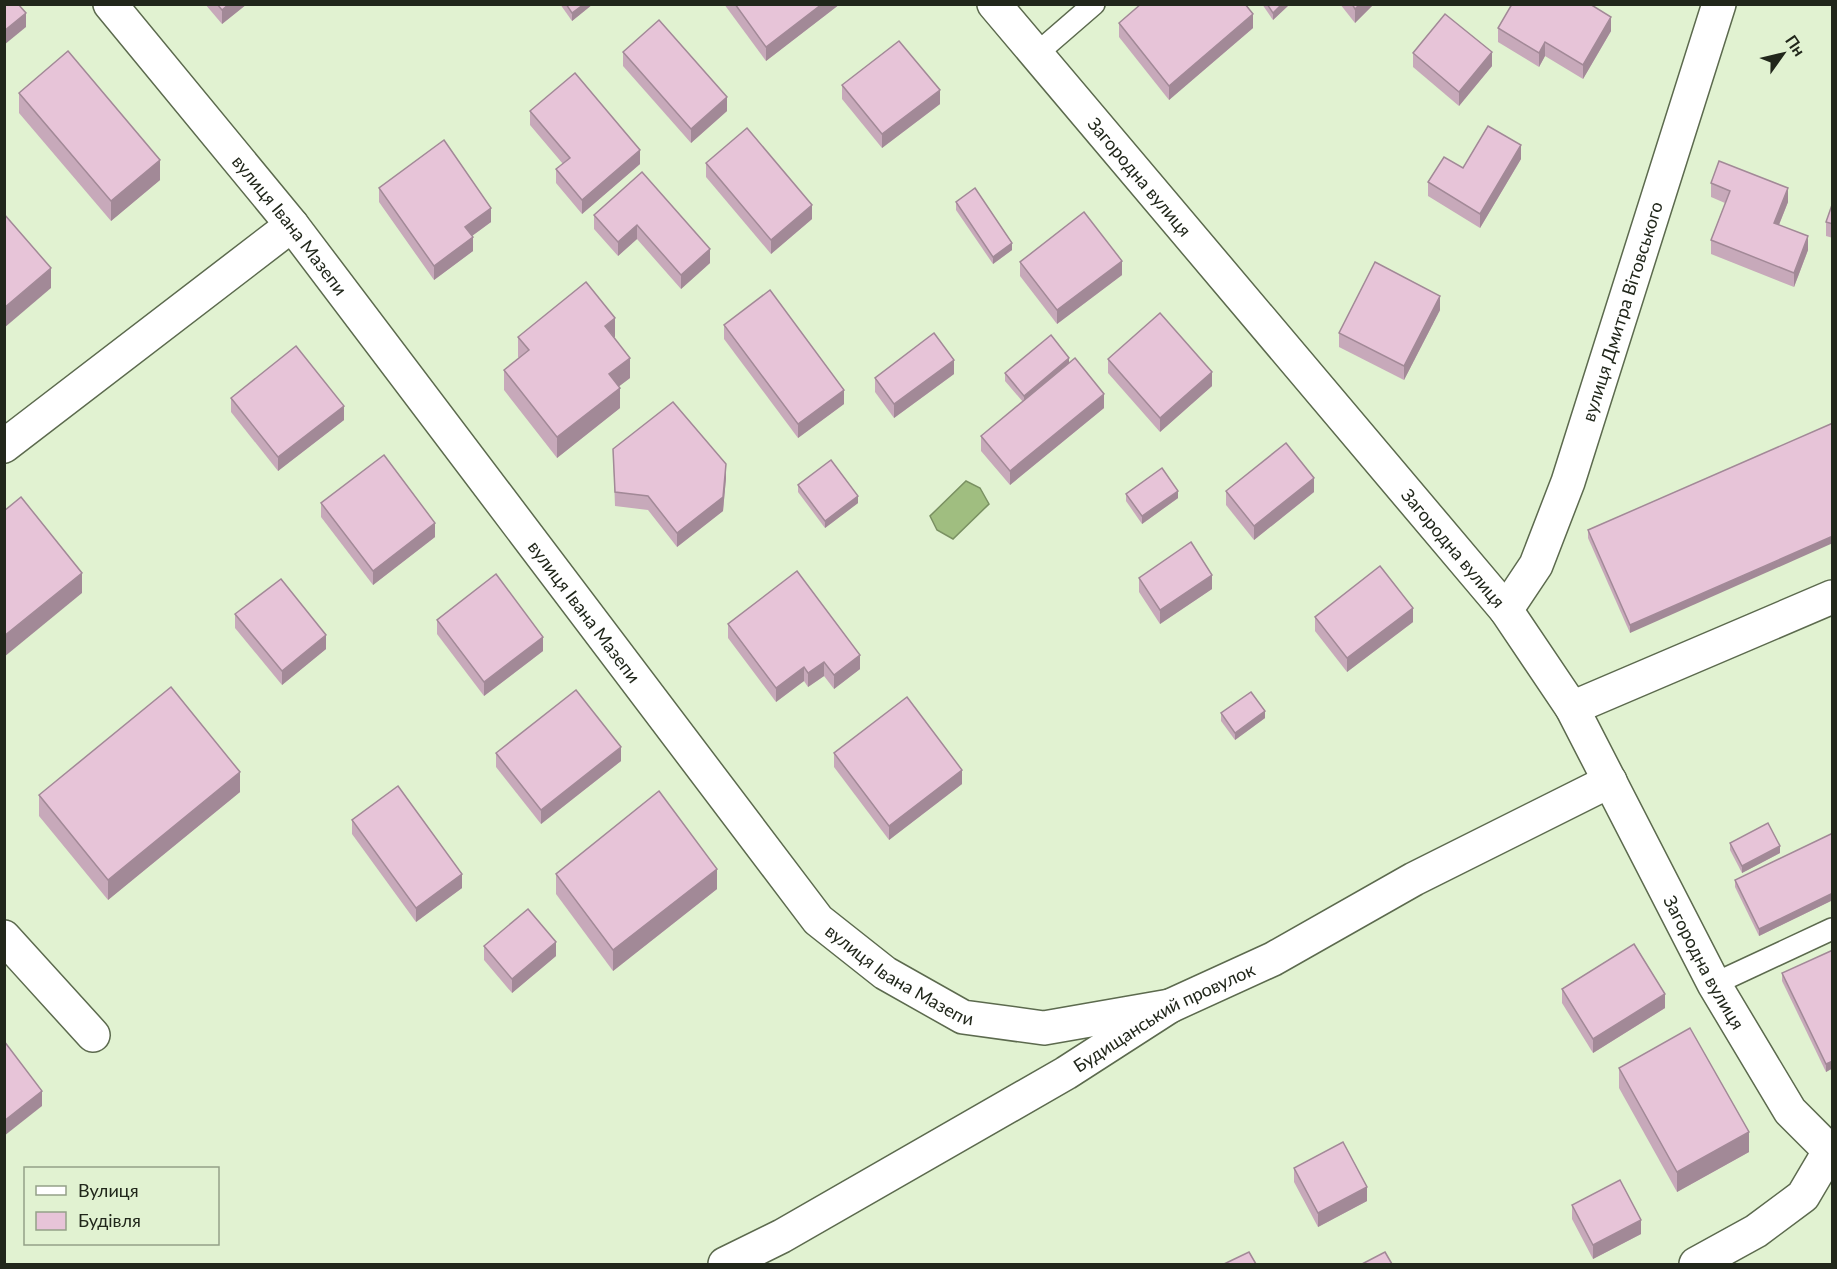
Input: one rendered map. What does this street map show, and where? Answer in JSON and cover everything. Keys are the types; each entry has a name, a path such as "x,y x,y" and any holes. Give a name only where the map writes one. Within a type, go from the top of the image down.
{"street":[{"name":"вулиця Івана Мазепи","path":"110,4 292,225 818,920 885,973 963,1017 1044,1028 1170,1006"},
{"name":"Загородна вулиця","path":"994,4 1035,56 1506,610 1572,708 1714,984 1790,1111 1831,1152"},
{"name":"вулиця Дмитра Вітовського","path":"1506,610 1536,565 1568,482 1719,4"},
{"path":"4,446 292,225"},
{"path":"1572,708 1833,597"},
{"name":"Будищанський провулок","path":"725,1264 782,1236 1066,1073 1170,1006 1273,959 1414,879 1610,781"},
{"path":"4,937 93,1035"},
{"path":"1696,1264 1756,1231 1803,1196 1831,1152"}],"lane":[{"path":"1035,56 1094,4"},
{"path":"1714,984 1833,929"}],"shaded area":[{"path":"966,481 980,488 989,504 953,539 937,530 930,516"}],"building":[{"path":"4,4 18,4 26,13 4,31"},
{"path":"217,4 229,4 222,10"},
{"path":"566,4 584,4 572,13"},
{"path":"735,4 822,4 766,47"},
{"path":"1141,4 1245,4 1253,14 1169,86 1119,23"},
{"path":"1267,4 1282,4 1273,13"},
{"path":"1512,4 1590,4 1611,17 1583,65 1545,42 1539,53 1498,28"},
{"path":"1445,14 1492,52 1459,92 1413,53"},
{"path":"659,20 727,97 691,129 623,52"},
{"path":"899,41 940,90 882,134 842,85"},
{"path":"68,51 160,160 111,201 19,93"},
{"path":"575,73 640,150 582,200 556,169 570,158 530,111"},
{"path":"1488,126 1521,145 1480,214 1428,182 1444,157 1463,168"},
{"path":"747,128 812,205 771,240 706,163"},
{"path":"444,140 491,208 465,227 473,237 434,266 379,188"},
{"path":"1719,161 1788,188 1774,223 1808,236 1794,273 1711,240 1730,191 1711,183"},
{"path":"642,172 710,249 681,275 637,225 618,242 594,215"},
{"path":"975,188 1012,243 993,257 956,202"},
{"path":"1833,202 1833,224 1826,222"},
{"path":"1084,212 1122,261 1057,310 1020,262"},
{"path":"4,214 51,268 4,308"},
{"path":"1375,262 1440,296 1404,366 1339,333"},
{"path":"586,282 615,318 605,326 630,358 609,374 620,388 557,437 504,370 529,350 518,337"},
{"path":"770,290 844,390 798,424 724,325"},
{"path":"1160,313 1212,372 1160,418 1108,359"},
{"path":"934,333 954,360 894,404 875,378"},
{"path":"1051,335 1069,358 1024,396 1005,373"},
{"path":"296,346 344,406 278,457 231,398"},
{"path":"1075,358 1104,394 1010,471 981,436"},
{"path":"673,402 726,464 723,497 677,533 648,496 615,492 613,449"},
{"path":"1833,423 1833,536 1630,625 1588,530"},
{"path":"1286,443 1314,478 1254,526 1226,491"},
{"path":"384,455 435,523 373,571 321,503"},
{"path":"831,460 858,496 825,521 798,485"},
{"path":"1162,468 1178,491 1142,516 1126,494"},
{"path":"21,497 82,573 4,636 4,511"},
{"path":"1191,542 1212,575 1160,610 1139,578"},
{"path":"1380,566 1413,608 1347,658 1315,617"},
{"path":"797,571 860,655 834,675 824,662 808,673 804,667 776,688 728,624"},
{"path":"496,574 543,637 484,682 437,620"},
{"path":"281,579 326,635 282,671 235,614"},
{"path":"171,687 240,772 108,880 39,795"},
{"path":"576,690 621,747 541,810 496,753"},
{"path":"1251,692 1265,711 1235,733 1221,713"},
{"path":"907,697 962,770 889,826 834,753"},
{"path":"398,786 462,874 416,908 352,820"},
{"path":"659,791 717,869 613,950 556,874"},
{"path":"1768,823 1780,846 1742,866 1730,843"},
{"path":"1833,833 1833,893 1759,929 1735,880"},
{"path":"528,909 556,942 512,979 484,946"},
{"path":"1634,944 1665,994 1593,1039 1562,989"},
{"path":"1833,950 1833,1061 1826,1064 1782,973"},
{"path":"1690,1028 1749,1132 1677,1172 1619,1068"},
{"path":"4,1041 42,1091 4,1121"},
{"path":"1343,1142 1367,1187 1318,1213 1294,1168"},
{"path":"1620,1180 1641,1220 1593,1245 1572,1205"},
{"path":"1249,1252 1256,1264 1224,1264"},
{"path":"1385,1252 1392,1264 1362,1264"}]}
